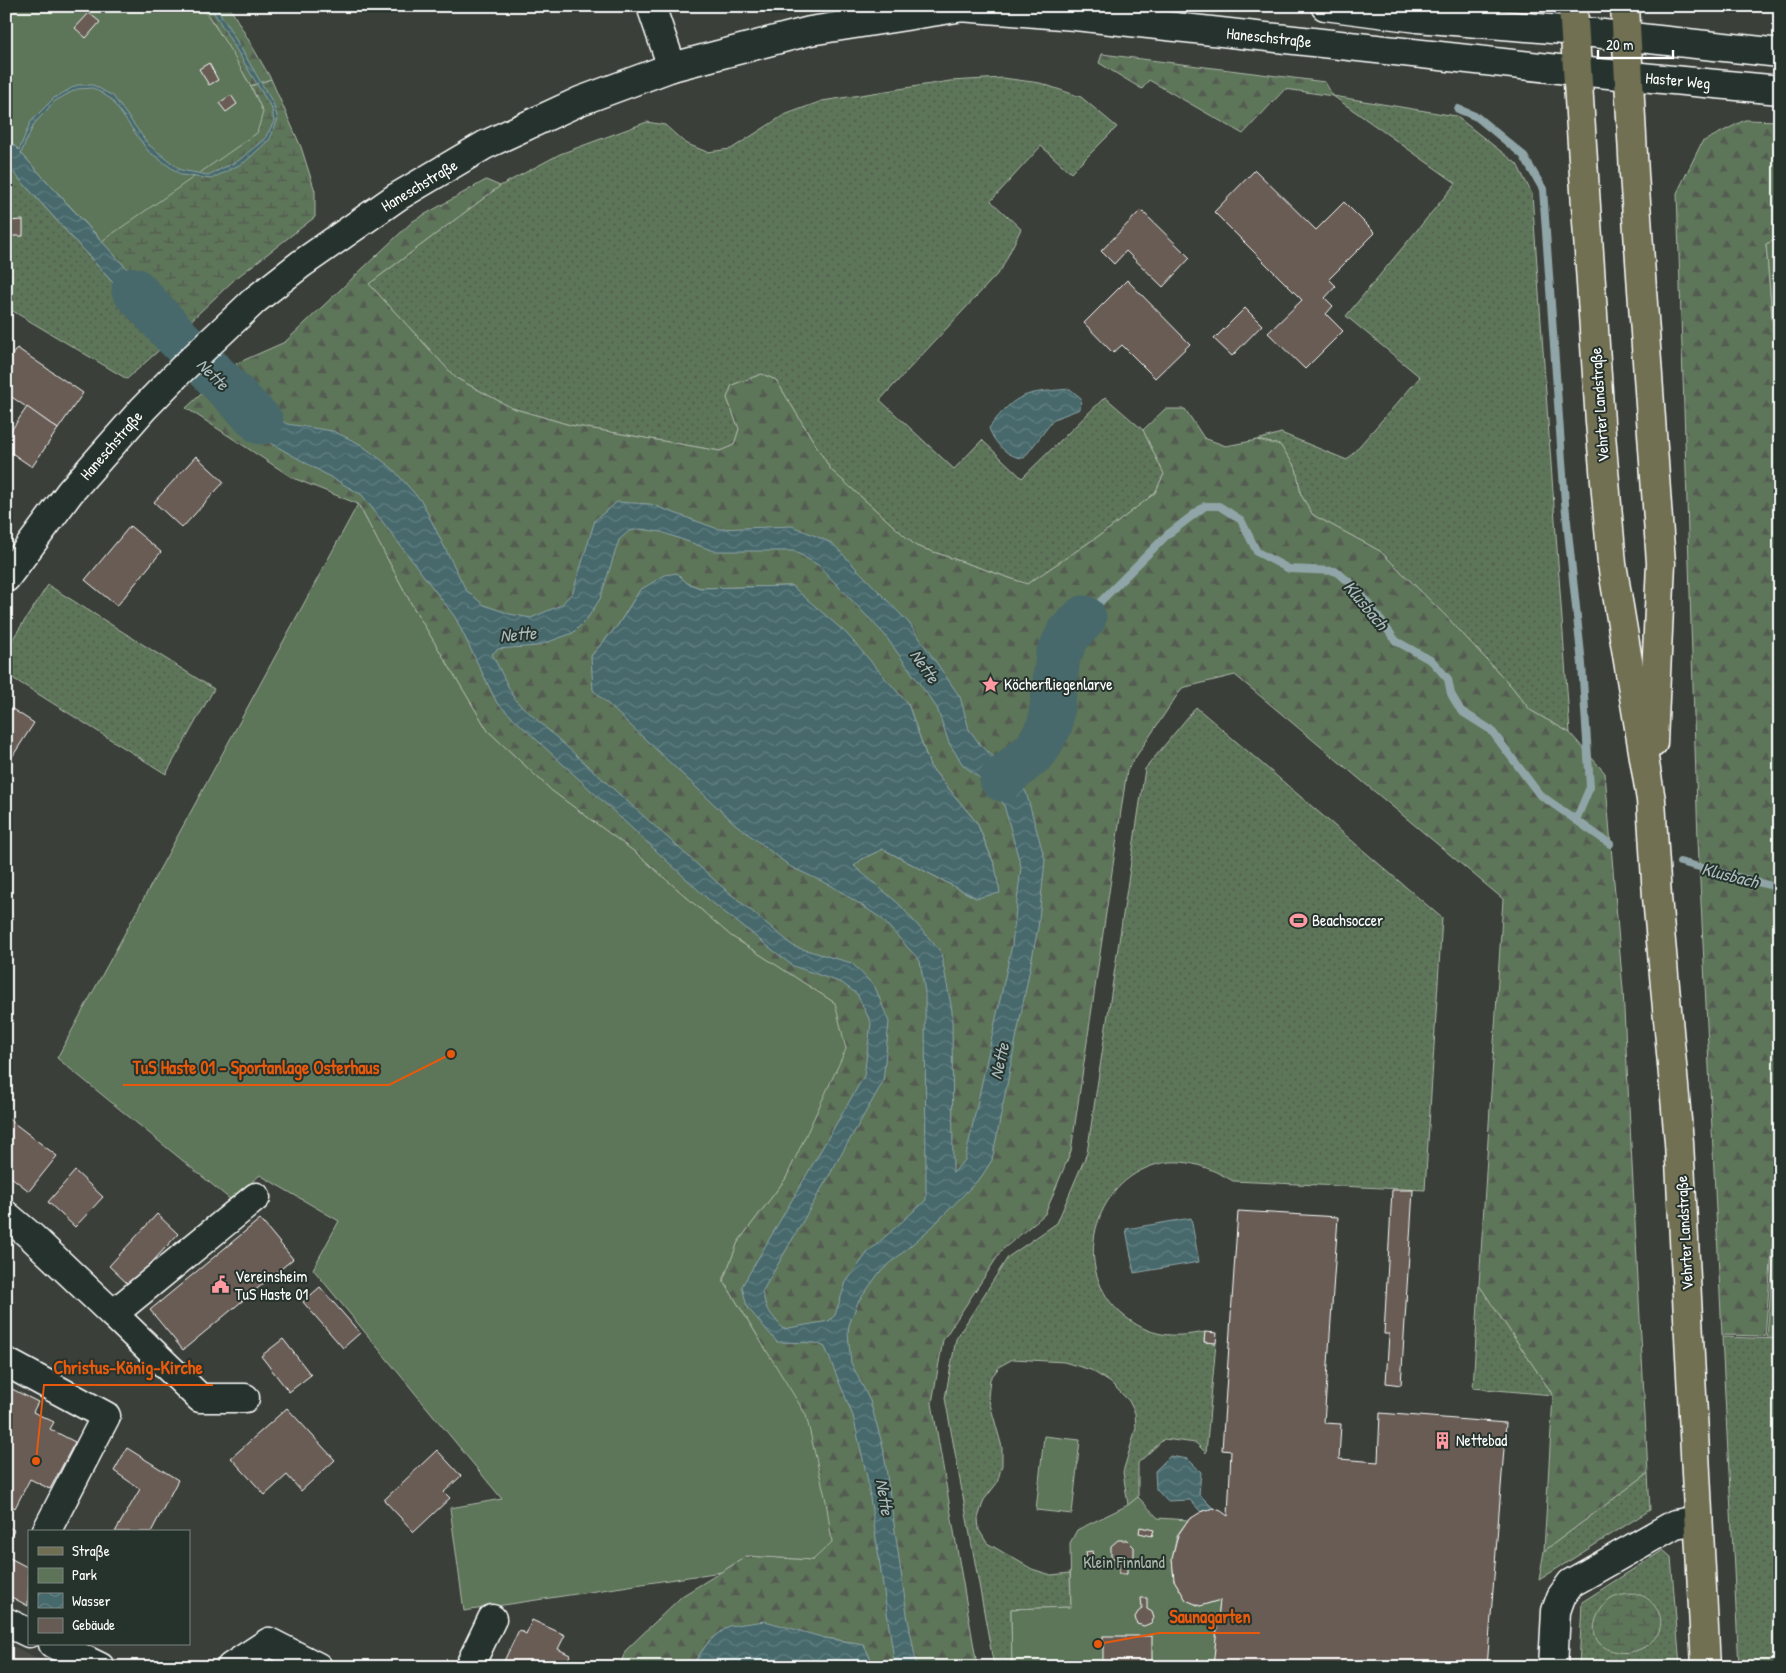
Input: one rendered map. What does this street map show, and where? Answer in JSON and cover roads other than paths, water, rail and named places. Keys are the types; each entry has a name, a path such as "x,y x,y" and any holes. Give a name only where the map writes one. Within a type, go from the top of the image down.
{"main road":[{"name":"Vehrter Landstraße","path":"1625,6 1634,174 1661,563 1651,800"},
{"name":"Vehrter Landstraße","path":"1574,19 1600,422 1612,564 1651,800 1657,897 1679,1142 1706,1667"}],"street":[{"path":"651,6 672,67"},
{"path":"1325,6 1417,18 1574,19 1626,36 1780,52"},
{"name":"Haneschstraße","path":"6,578 76,486 143,409 255,300 300,264 397,198 485,145 580,101 672,67 810,31 965,7 1074,16 1577,71"},
{"name":"Haster Weg","path":"1577,71 1780,90"},
{"path":"113,1314 256,1197"},
{"path":"6,1215 32,1237 200,1398 245,1398"},
{"path":"6,1362 106,1416 47,1530"},
{"path":"1553,1667 1556,1611 1561,1597 1572,1583 1675,1524 1698,1520"},
{"path":"469,1667 492,1618"},
{"path":"6,1622 28,1633"},
{"path":"231,1667 269,1642 318,1667"},
{"path":"57,1646 100,1667"}],"water":[{"path":"210,6 215,6 222,16 273,103 278,119 270,139 245,162 211,179 181,175 148,151 111,99 93,88 77,89 55,101 34,124 21,153 182,329 167,343 6,164 6,137 19,150 30,123 54,98 77,85 93,85 113,96 149,145 181,170 208,175 238,161 265,138 274,122 272,109"},
{"path":"227,370 271,414 287,424 333,431 360,444 392,468 422,502 466,590 484,605 510,614 531,618 561,605 573,592 595,520 617,502 650,504 718,529 792,526 832,543 909,623 960,697 969,729 981,746 1015,775 1026,792 1045,860 1038,928 992,1160 982,1176 932,1227 879,1273 858,1302 849,1325 848,1333 851,1363 870,1401 883,1447 907,1614 917,1667 895,1667 867,1477 853,1416 825,1347 816,1343 777,1342 747,1307 742,1286 864,1076 871,1023 857,994 842,983 793,966 709,900 497,703 455,617 362,495 269,442 209,386","holes":["639,529 661,532 714,551 794,551 818,565 884,634 937,708 949,743 963,765 995,790 1004,805 1021,867 1012,945 965,1160 953,1173 952,1011 941,952 899,904 854,866 862,859 883,849 976,898 1000,893 995,866 977,823 930,766 908,704 847,634 792,586 700,588 687,583 677,573 665,575 640,590 618,625 591,656 593,690 734,823 791,867 832,886 881,918 920,961 925,993 926,1200 868,1252 846,1282 835,1315 829,1321 783,1329 767,1309 762,1292 883,1082 889,1022 875,987 852,963 795,947 720,885 515,700 492,654 498,649 537,646 573,633 587,619 600,599 619,540 629,531"]},
{"path":"1070,389 1081,398 1080,409 1054,419 1024,458 1012,455 1002,449 994,439 989,428 1015,400 1032,393"},
{"path":"1191,1218 1199,1262 1134,1273 1126,1229"},
{"path":"1170,1456 1188,1459 1201,1472 1199,1494 1213,1508 1201,1512 1190,1500 1167,1501 1156,1489 1155,1471"},
{"path":"765,1621 825,1638 863,1644 875,1667 691,1667 709,1641 729,1626"}],"waterway":[{"path":"1458,109 1477,117 1523,155 1543,189 1565,503 1582,664 1590,787 1576,820"},
{"name":"Nette","path":"134,290 175,335 261,422"},
{"name":"Klusbach","path":"1084,618 1167,535 1205,506 1219,506 1241,520 1257,552 1289,569 1335,571 1356,587 1396,641 1432,661 1448,679 1451,694 1461,711 1491,730 1539,794 1610,844"},
{"name":"Klusbach","path":"1002,779 1037,749 1050,725 1058,656 1068,635 1084,618"},
{"name":"Klusbach","path":"1680,862 1780,888"}],"place":[{"name":"Köcherfliegenlarve","path":"990,684"},
{"name":"Beachsoccer","path":"1298,920"},
{"name":"TuS Haste 01 - Sportanlage Osterhaus","path":"451,1054"},
{"name":"Vereinsheim TuS Haste 01","path":"221,1285"},
{"name":"Nettebad","path":"1442,1440"},
{"name":"Christus-König-Kirche","path":"36,1461"},
{"name":"Saunagarten","path":"1098,1644"}],"park label":[{"name":"Klein Finnland","path":"1124,1562"}]}
